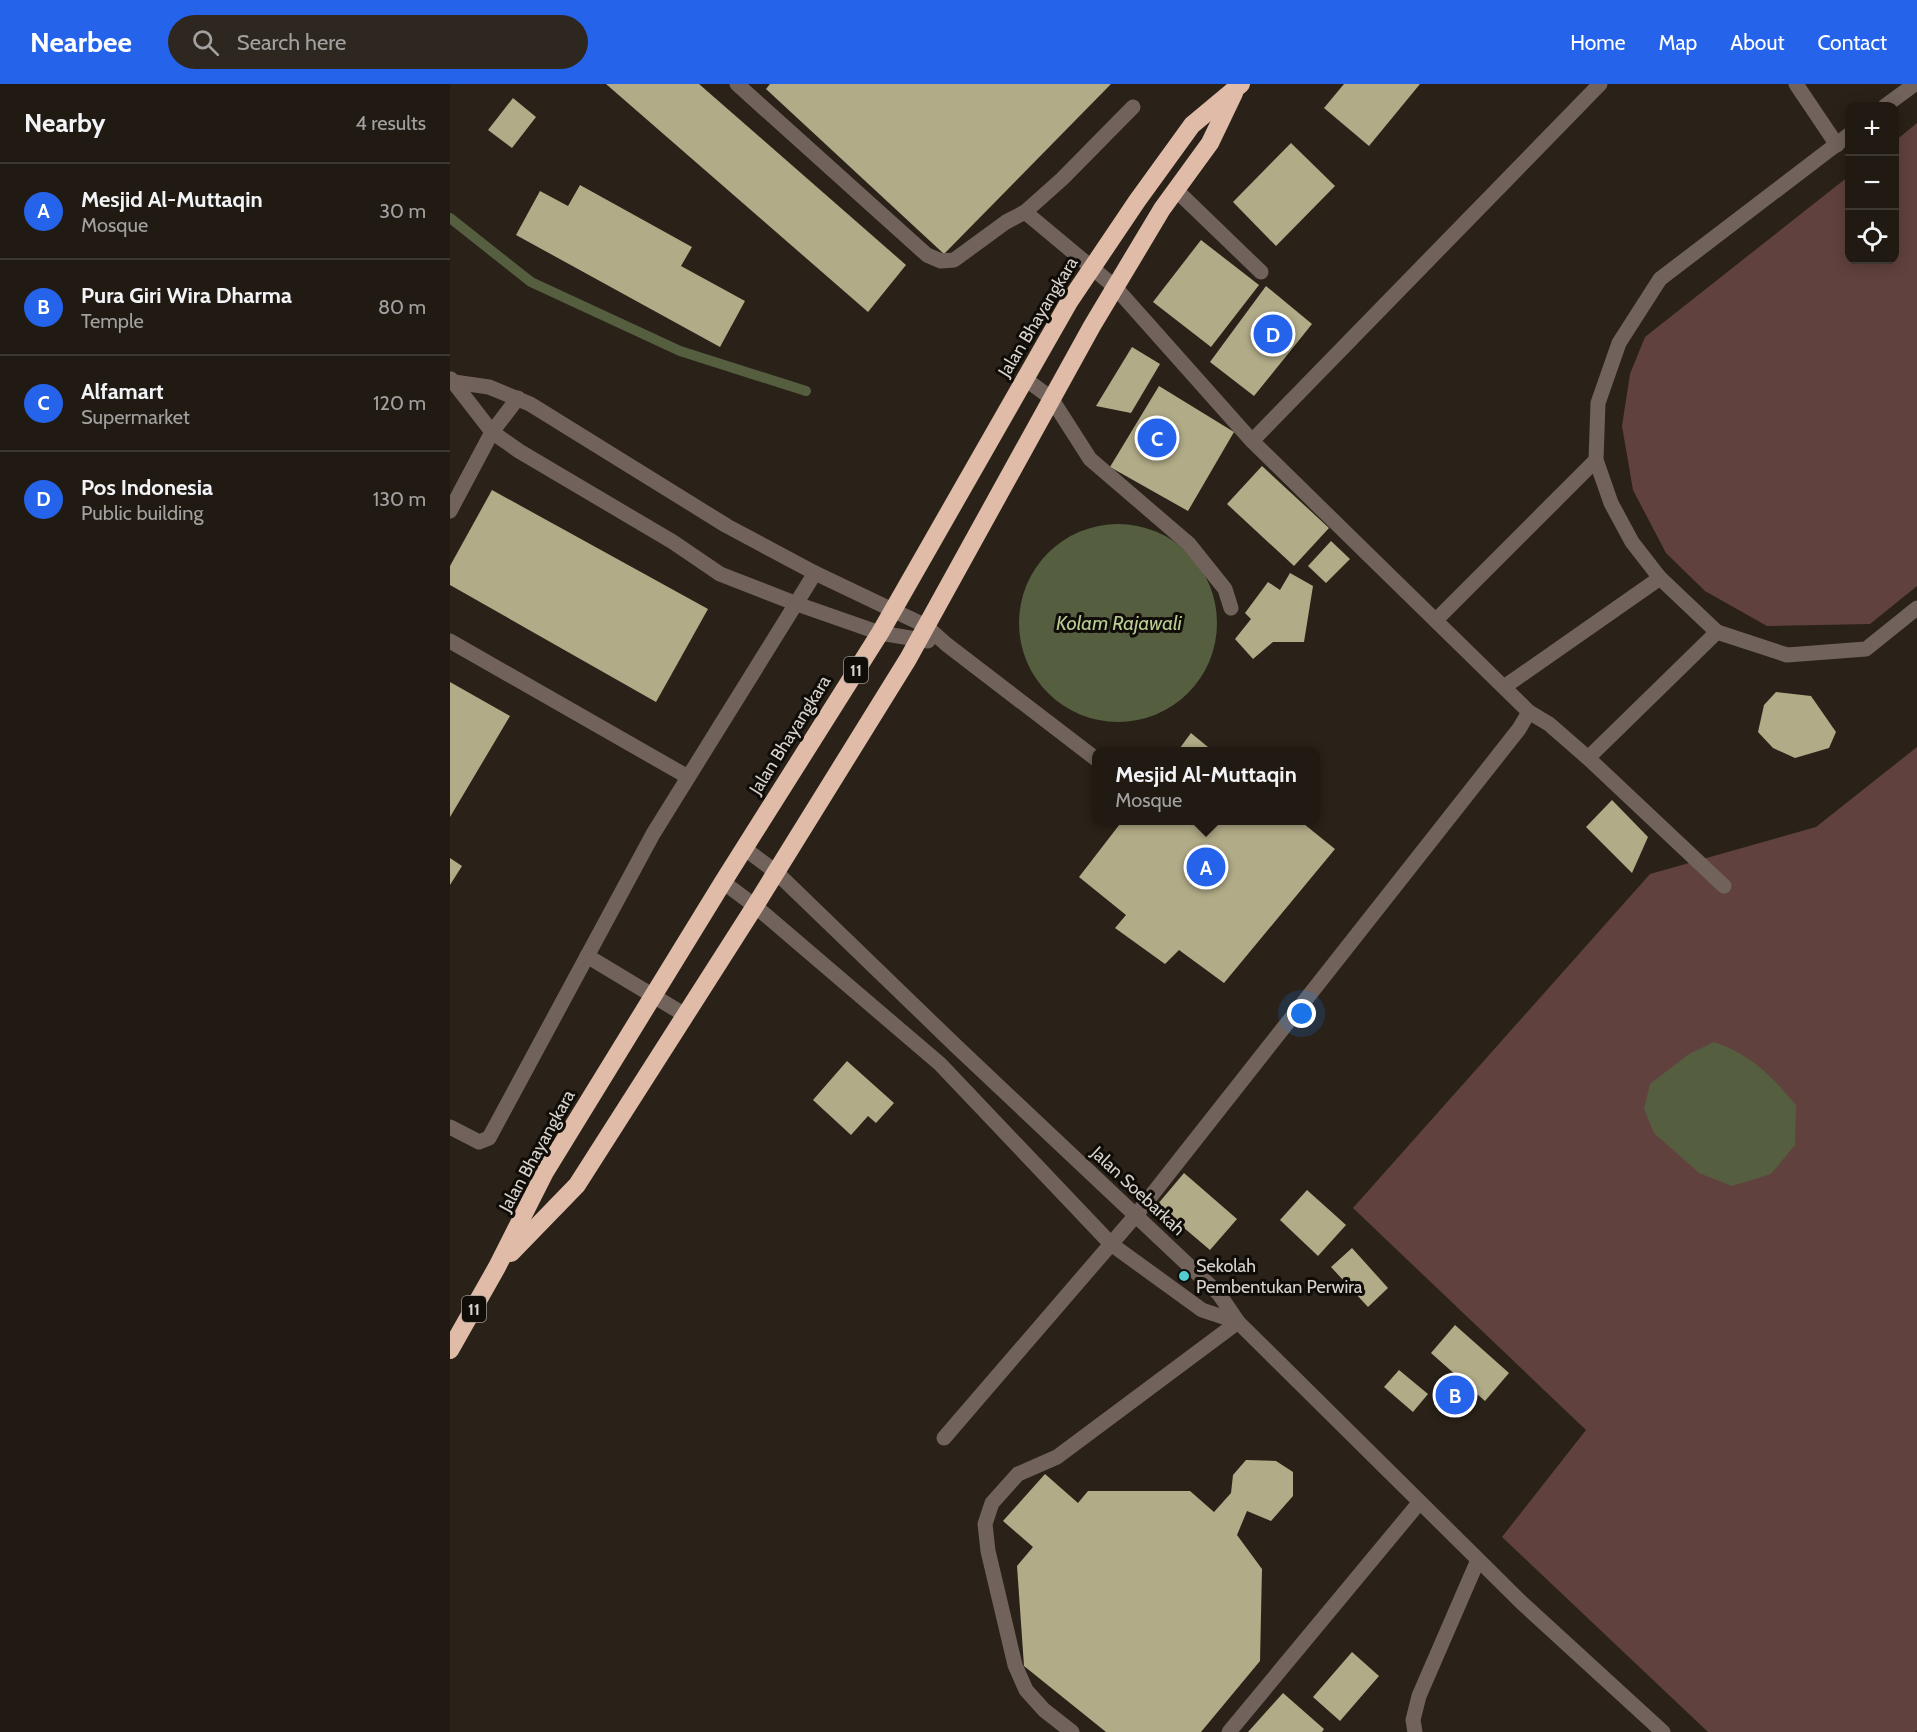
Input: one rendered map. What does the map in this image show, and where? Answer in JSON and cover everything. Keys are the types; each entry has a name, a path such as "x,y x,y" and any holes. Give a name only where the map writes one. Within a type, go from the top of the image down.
{"highway":[{"name":"Jalan Bhayangkara","path":"497,1267 577,1185 755,906 923,633 1051,398 1115,287 1162,209 1210,143 1235,86"},
{"name":"Jalan Bhayangkara","path":"450,1350 497,1267 545,1172 744,848 880,633 1069,302 1192,125 1235,86"}],"street":[{"path":"737,84 918,248 940,261 954,260 1006,222 1025,212 1062,179 1133,107"},
{"path":"1252,441 1600,84"},
{"path":"1796,84 1837,145"},
{"path":"1890,102 1915,84"},
{"path":"1845,138 1660,279 1619,343 1598,403 1596,460 1611,503 1632,542 1660,578 1717,632 1787,656 1866,649 1917,608"},
{"path":"1176,190 1261,272"},
{"path":"1025,212 1115,287 1252,441 1475,661 1529,712 1549,724 1588,758 1724,886"},
{"path":"1024,378 1051,398 1090,459 1189,544 1225,589 1231,608"},
{"path":"452,380 492,432 519,451 673,542 720,574 880,633 923,633"},
{"path":"452,380 489,387 530,404 727,526 815,573 892,610 923,633 946,644 1092,756"},
{"path":"450,511 492,432 518,398"},
{"path":"1436,620 1596,460"},
{"path":"450,1127 479,1142 489,1138 653,834 815,573"},
{"path":"1504,687 1660,578"},
{"path":"1588,758 1717,632"},
{"path":"450,641 688,777"},
{"path":"945,1438 1136,1215 1519,729 1529,712"},
{"name":"Jalan Soebarkah","path":"744,848 776,872 956,1046 1220,1294 1239,1322 1419,1503 1521,1602 1664,1732"},
{"path":"723,882 755,906 939,1064 1111,1244 1202,1310 1239,1322"},
{"path":"587,956 685,1015"},
{"path":"1072,1732 1044,1710 1026,1690 1016,1665 988,1551 985,1524 992,1503 1018,1474 1057,1457 1239,1322"},
{"path":"1228,1732 1419,1503"},
{"path":"1415,1732 1413,1720 1419,1696 1478,1560"}],"shaded area":[{"path":"1917,123 1917,586 1870,624 1767,626 1705,591 1666,553 1633,490 1622,426 1630,374 1645,337 1845,179 1845,264 1899,264 1899,138"},
{"path":"1917,747 1917,1730 1915,1732 1708,1732 1502,1537 1586,1430 1353,1208 1650,874 1816,827"}],"water":[{"name":"Kolam Rajawali","path":"1118,524 1147,528 1165,536 1188,553 1205,576 1213,594 1217,623 1213,652 1205,670 1188,693 1165,710 1147,718 1118,722 1089,718 1071,710 1048,693 1031,670 1023,652 1019,623 1023,594 1031,576 1048,553 1071,536 1089,528"},
{"path":"1714,1042 1750,1060 1778,1084 1796,1105 1795,1145 1771,1174 1732,1186 1699,1173 1654,1133 1644,1109 1650,1084 1689,1054"}],"building":[{"path":"606,84 699,84 906,265 868,312"},
{"path":"770,84 1111,84 944,254 766,89"},
{"path":"1344,84 1420,84 1369,146 1324,108"},
{"path":"513,98 536,117 512,148 488,130"},
{"path":"1291,143 1335,186 1276,246 1233,202"},
{"path":"580,185 692,247 681,266 745,301 720,347 516,235 540,191 568,206"},
{"path":"1201,240 1259,285 1211,347 1153,302"},
{"path":"1266,286 1312,324 1254,396 1210,362"},
{"path":"1132,347 1160,364 1131,413 1096,406"},
{"path":"1159,386 1234,432 1188,511 1110,467"},
{"path":"1262,466 1329,528 1294,566 1227,504"},
{"path":"492,490 708,609 656,702 450,585 450,566"},
{"path":"1331,541 1350,559 1326,583 1308,566"},
{"path":"1290,573 1313,586 1304,642 1273,642 1253,659 1235,639 1251,619 1245,613 1268,582 1280,590"},
{"path":"450,682 510,716 450,817"},
{"path":"1776,692 1811,696 1836,732 1829,748 1795,758 1773,748 1758,732 1764,705"},
{"path":"1191,733 1208,747 1181,747"},
{"path":"1612,800 1648,837 1632,873 1586,827"},
{"path":"1119,825 1305,825 1335,849 1224,983 1179,950 1165,964 1115,928 1126,915 1079,877"},
{"path":"450,858 462,866 450,885"},
{"path":"847,1061 894,1103 876,1123 868,1116 851,1135 813,1100"},
{"path":"1184,1173 1237,1219 1210,1250 1157,1205"},
{"path":"1307,1190 1346,1225 1318,1256 1280,1220"},
{"path":"1352,1248 1388,1288 1368,1307 1331,1267"},
{"path":"1455,1325 1509,1373 1485,1401 1431,1353"},
{"path":"1399,1370 1428,1394 1413,1412 1384,1387"},
{"path":"1246,1460 1276,1461 1293,1472 1293,1496 1271,1521 1247,1511 1237,1535 1262,1569 1260,1661 1201,1732 1106,1732 1024,1666 1017,1566 1033,1547 1003,1521 1045,1474 1078,1503 1088,1491 1190,1491 1214,1512 1231,1493 1233,1475"},
{"path":"1352,1652 1379,1676 1340,1721 1313,1697"},
{"path":"1283,1693 1324,1729 1322,1732 1248,1732"}],"waterway":[{"path":"450,218 531,282 680,351 806,391"}],"place":[{"name":"Pos Indonesia","path":"1273,334"},
{"name":"Alfamart","path":"1157,438"},
{"name":"Mesjid Al-Muttaqin","path":"1206,867"},
{"name":"Sekolah Pembentukan Perwira","path":"1184,1276"},
{"name":"Pura Giri Wira Dharma","path":"1455,1395"}]}
